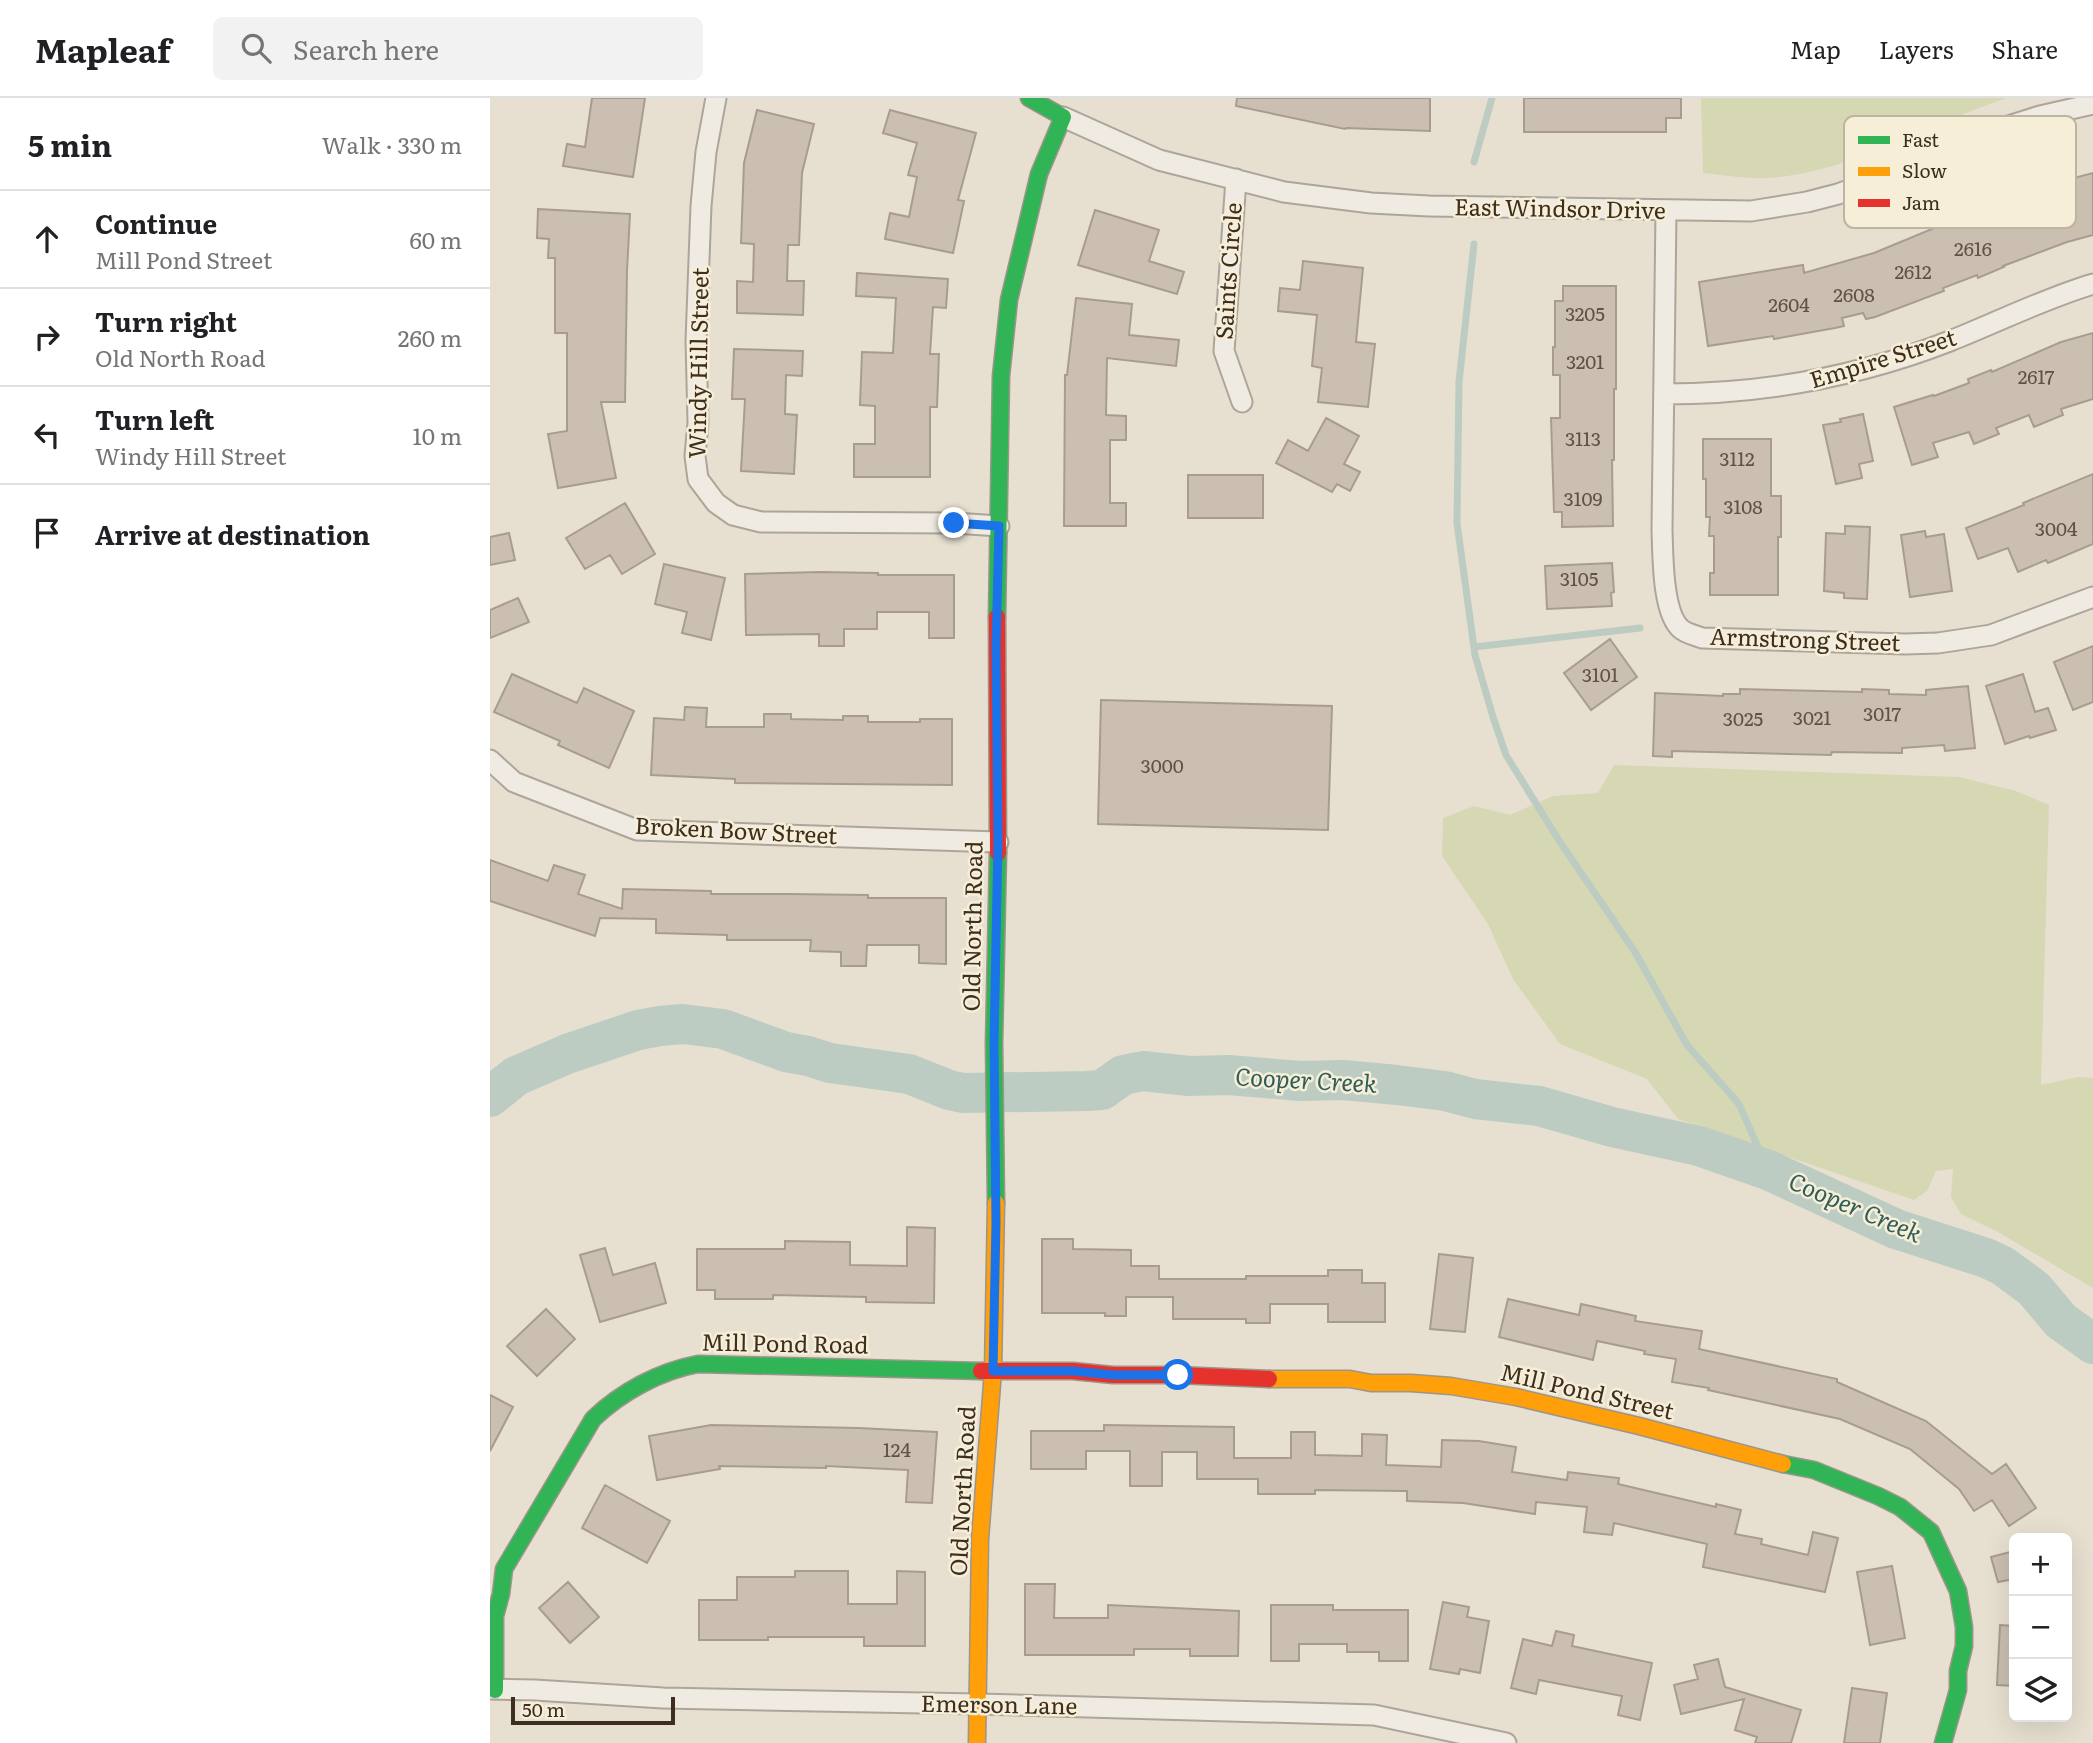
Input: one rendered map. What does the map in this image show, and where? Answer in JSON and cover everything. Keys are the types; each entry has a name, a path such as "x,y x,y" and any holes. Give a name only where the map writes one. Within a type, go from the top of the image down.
{"street":[{"name":"Windy Hill Street","path":"716,98 706,152 701,206 696,341 698,423 695,456 698,479 716,503 733,515 761,522 954,523 999,526"},
{"name":"East Windsor Drive","path":"1029,98 1063,117 1159,160 1284,192 1371,203 1751,211 1807,202 1844,192"},
{"name":"East Windsor Drive","path":"2040,116 2093,104"},
{"name":"Old North Road","path":"977,1743 981,1539 993,1371 996,1223 996,647 1001,376 1009,299 1039,174 1063,117"},
{"name":"Saints Circle","path":"1236,179 1224,351 1242,402"},
{"name":"Armstrong Street","path":"1666,211 1662,530 1671,614 1682,630 1702,638 1905,645 1938,643 1992,635 2093,597"},
{"name":"Empire Street","path":"1664,394 1700,394 1792,386 1851,373 1950,341 2065,292 2093,284"},
{"name":"Broken Bow Street","path":"490,760 514,782 636,830 998,842"},
{"name":"Mill Pond Road","path":"493,1689 495,1616 504,1569 593,1419 612,1401 677,1368 698,1364 993,1371"},
{"name":"Mill Pond Street","path":"993,1371 1073,1371 1239,1379 1350,1379 1371,1383 1451,1386 1516,1397 1814,1470 1900,1507 1931,1532 1958,1591 1964,1627 1958,1690 1943,1743"},
{"name":"Emerson Lane","path":"493,1689 663,1698 1374,1715 1506,1743"}],"green space":[{"path":"1701,98 2007,98 1959,116 1844,116 1844,162 1828,167 1767,178 1703,173"},
{"path":"1614,765 1959,777 2016,791 2049,805 2041,1085 2078,1077 2093,1078 2093,1288 1998,1232 1961,1214 1951,1197 1953,1169 1936,1171 1927,1191 1914,1200 1678,1119 1647,1079 1560,1044 1513,979 1488,924 1442,856 1443,818 1474,806 1510,815 1553,796 1598,793"}],"building":[{"path":"592,98 645,98 633,177 563,166 567,144 585,147"},
{"path":"1237,98 1430,98 1430,131 1345,129 1236,106"},
{"path":"1524,98 1681,98 1681,118 1666,118 1666,132 1524,132"},
{"path":"757,110 814,124 802,173 799,245 788,245 787,281 804,281 803,315 737,313 737,281 753,282 754,244 741,243 744,163"},
{"path":"890,110 976,133 958,200 964,201 953,253 885,239 890,213 909,217 917,177 908,175 917,143 883,133"},
{"path":"2093,173 2093,235 2067,242 1978,278 1977,275 1943,288 1944,291 1875,317 1866,319 1863,313 1842,318 1844,326 1774,339 1773,336 1708,346 1699,282 1803,265 1804,273 1874,253 1934,228 2076,228 2076,177"},
{"path":"538,209 630,214 625,402 601,402 616,478 558,488 548,434 567,431 567,333 555,333 555,258 548,258 549,239 537,238"},
{"path":"1095,210 1159,230 1149,261 1184,272 1177,294 1078,265"},
{"path":"1303,261 1363,268 1356,342 1375,344 1368,407 1318,402 1322,368 1312,366 1317,315 1278,311 1280,288 1300,290"},
{"path":"857,273 948,279 946,308 933,307 930,354 939,354 937,407 930,407 930,477 854,477 854,444 875,444 875,406 860,405 862,352 893,353 896,298 856,296"},
{"path":"1563,286 1616,286 1613,526 1562,527 1562,512 1554,512 1551,418 1560,418 1560,375 1553,375 1553,347 1555,301 1563,301"},
{"path":"1076,298 1132,304 1129,335 1179,340 1176,366 1107,358 1106,415 1126,416 1126,440 1110,440 1110,503 1126,503 1126,526 1064,526 1065,375"},
{"path":"2093,333 2093,399 2061,409 2063,415 2034,427 2029,415 1996,428 1999,434 1974,444 1969,432 1933,443 1938,457 1912,465 1894,407 1969,383 1968,379 1991,370 1992,372 2061,342"},
{"path":"734,349 803,351 802,376 786,375 785,414 797,415 794,474 741,471 745,399 732,399"},
{"path":"1863,414 1873,461 1859,464 1862,478 1836,484 1823,425"},
{"path":"1326,418 1359,436 1344,464 1360,472 1350,491 1337,484 1332,492 1276,463 1288,440 1308,451"},
{"path":"1703,439 1771,439 1771,496 1781,496 1778,595 1710,595 1710,573 1714,573 1714,536 1709,536 1710,517 1706,517"},
{"path":"2093,474 2093,544 2018,572 2008,548 1978,559 1966,528"},
{"path":"1188,475 1263,475 1263,518 1188,518"},
{"path":"625,503 655,554 622,574 610,555 585,569 566,538"},
{"path":"1845,526 1870,527 1867,599 1844,598 1844,593 1824,591 1826,533 1845,534"},
{"path":"1925,531 1926,537 1944,534 1952,591 1910,597 1901,535"},
{"path":"509,533 515,560 490,565 490,537"},
{"path":"1612,563 1612,606 1547,609 1545,566"},
{"path":"664,564 725,578 711,640 682,633 687,612 655,604"},
{"path":"820,572 954,575 954,638 929,638 929,612 877,612 877,629 844,629 844,646 819,646 819,634 746,635 745,574"},
{"path":"518,598 529,622 490,638 490,610"},
{"path":"1610,639 1637,677 1591,710 1564,673"},
{"path":"2093,646 2093,702 2073,710 2054,662"},
{"path":"512,674 577,703 584,688 634,711 609,768 558,745 560,741 494,712"},
{"path":"2023,674 2035,712 2048,708 2056,730 2005,744 1986,686"},
{"path":"1968,686 1975,748 1945,751 1944,745 1902,748 1902,753 1832,752 1831,755 1672,751 1672,757 1653,756 1655,693 1723,696 1740,694 1740,689 1862,692 1862,689 1889,690 1889,694 1926,695 1926,690"},
{"path":"1101,700 1332,706 1328,830 1098,824"},
{"path":"685,707 707,708 706,727 764,727 764,714 791,714 791,719 843,720 843,716 868,716 868,722 952,719 952,785 735,783 735,779 651,775 654,718 684,720"},
{"path":"490,860 548,881 554,865 585,875 578,894 622,909 623,889 711,891 711,894 946,898 946,964 919,963 919,945 867,945 866,966 841,966 841,952 810,951 811,940 727,940 727,935 656,933 656,919 600,918 595,936 490,901"},
{"path":"907,1227 935,1228 934,1303 866,1302 866,1297 773,1295 773,1299 715,1299 715,1290 697,1290 697,1249 785,1249 785,1241 850,1242 850,1265 907,1266"},
{"path":"1042,1239 1073,1239 1073,1249 1131,1250 1131,1266 1159,1266 1159,1279 1328,1276 1328,1270 1362,1270 1362,1283 1385,1283 1385,1322 1328,1322 1328,1304 1270,1304 1270,1323 1246,1323 1246,1319 1173,1319 1173,1297 1126,1297 1126,1316 1105,1316 1105,1313 1042,1313"},
{"path":"605,1248 613,1275 655,1263 666,1303 600,1322 580,1255"},
{"path":"1439,1254 1473,1258 1465,1332 1430,1329"},
{"path":"1508,1299 1579,1315 1581,1304 1636,1316 1635,1321 1702,1331 1699,1349 1837,1379 1837,1382 1926,1421 1992,1474 2006,1464 2036,1508 2009,1526 1992,1500 1974,1511 1959,1489 1910,1449 1840,1419 1672,1382 1676,1359 1644,1354 1645,1351 1597,1341 1593,1360 1499,1337"},
{"path":"546,1309 575,1339 537,1376 507,1346"},
{"path":"490,1395 513,1407 490,1451"},
{"path":"711,1425 937,1432 932,1503 906,1502 908,1470 826,1466 719,1466 720,1469 657,1480 649,1436"},
{"path":"1104,1425 1234,1427 1234,1458 1291,1458 1291,1432 1315,1432 1315,1455 1362,1456 1362,1434 1387,1435 1386,1465 1441,1467 1442,1440 1479,1441 1516,1447 1512,1472 1567,1480 1568,1472 1619,1478 1618,1484 1716,1507 1716,1504 1741,1510 1735,1534 1762,1539 1761,1544 1808,1555 1813,1532 1838,1538 1825,1592 1703,1567 1707,1544 1614,1523 1612,1535 1584,1532 1587,1507 1536,1502 1535,1514 1463,1503 1407,1501 1407,1491 1315,1490 1315,1494 1258,1494 1258,1479 1197,1479 1197,1452 1162,1452 1162,1486 1130,1486 1130,1451 1086,1451 1086,1469 1031,1469 1031,1431 1104,1431"},
{"path":"605,1485 670,1521 647,1563 582,1528"},
{"path":"2009,1552 2009,1580 1998,1582 1991,1557"},
{"path":"1892,1566 1905,1638 1870,1645 1857,1572"},
{"path":"795,1571 848,1571 848,1604 897,1604 897,1571 925,1572 925,1646 864,1646 864,1637 699,1640 699,1600 737,1600 737,1577 795,1577"},
{"path":"568,1582 599,1617 570,1643 539,1608"},
{"path":"1025,1584 1055,1584 1054,1618 1108,1618 1108,1605 1239,1611 1238,1656 1190,1656 1190,1649 1134,1649 1134,1655 1025,1655"},
{"path":"1443,1602 1469,1607 1467,1617 1489,1621 1480,1673 1460,1669 1459,1674 1430,1669"},
{"path":"1271,1605 1333,1605 1333,1610 1408,1610 1408,1661 1379,1661 1379,1652 1347,1652 1347,1644 1299,1644 1299,1661 1271,1661"},
{"path":"2000,1625 2009,1626 2009,1686 1997,1685"},
{"path":"1556,1631 1574,1635 1572,1646 1652,1663 1640,1720 1618,1715 1622,1696 1539,1680 1536,1694 1511,1688 1523,1639 1552,1646"},
{"path":"1718,1659 1725,1687 1801,1710 1791,1743 1755,1743 1757,1737 1735,1730 1744,1699 1681,1714 1674,1685 1698,1679 1694,1665"},
{"path":"1852,1688 1887,1693 1880,1743 1844,1743"}],"waterway":[{"path":"1474,162 1492,98"},
{"path":"1474,244 1459,382 1457,523 1475,655 1493,717 1506,755 1560,842 1635,952 1687,1045 1739,1104 1768,1170"},
{"path":"1474,647 1640,628"},
{"name":"Cooper Creek","path":"490,1097 516,1076 567,1054 638,1030 683,1024 723,1029 786,1052 830,1063 909,1074 963,1093 1102,1090 1123,1075 1143,1071 1300,1081 1343,1080 1445,1091 1475,1099 1539,1106 1612,1127 1699,1146 1768,1170 1896,1229 2003,1266 2034,1289 2061,1321 2093,1344"},
{"path":"490,1074 516,1076"}],"traffic: fast":[{"path":"997,617 1001,376 1009,300 1039,174 1063,117 1029,98"},
{"path":"996,1203 994,1043 998,853"},
{"path":"495,1690 495,1616 504,1569 593,1419 629,1392 655,1377 698,1364 981,1371"},
{"path":"1783,1464 1814,1470 1878,1496 1900,1507 1931,1532 1958,1591 1964,1627 1958,1690 1943,1743"}],"traffic: slow":[{"path":"977,1743 980,1539 993,1371 996,1203"},
{"path":"1269,1379 1350,1379 1371,1383 1451,1386 1516,1397 1783,1464"}],"traffic: jam":[{"path":"997,617 998,853"},
{"path":"981,1371 1073,1371 1113,1375 1269,1379"}],"route":[{"path":"954,523 999,526 996,647 998,842 994,1043 996,1223 993,1371 1178,1375"}]}
